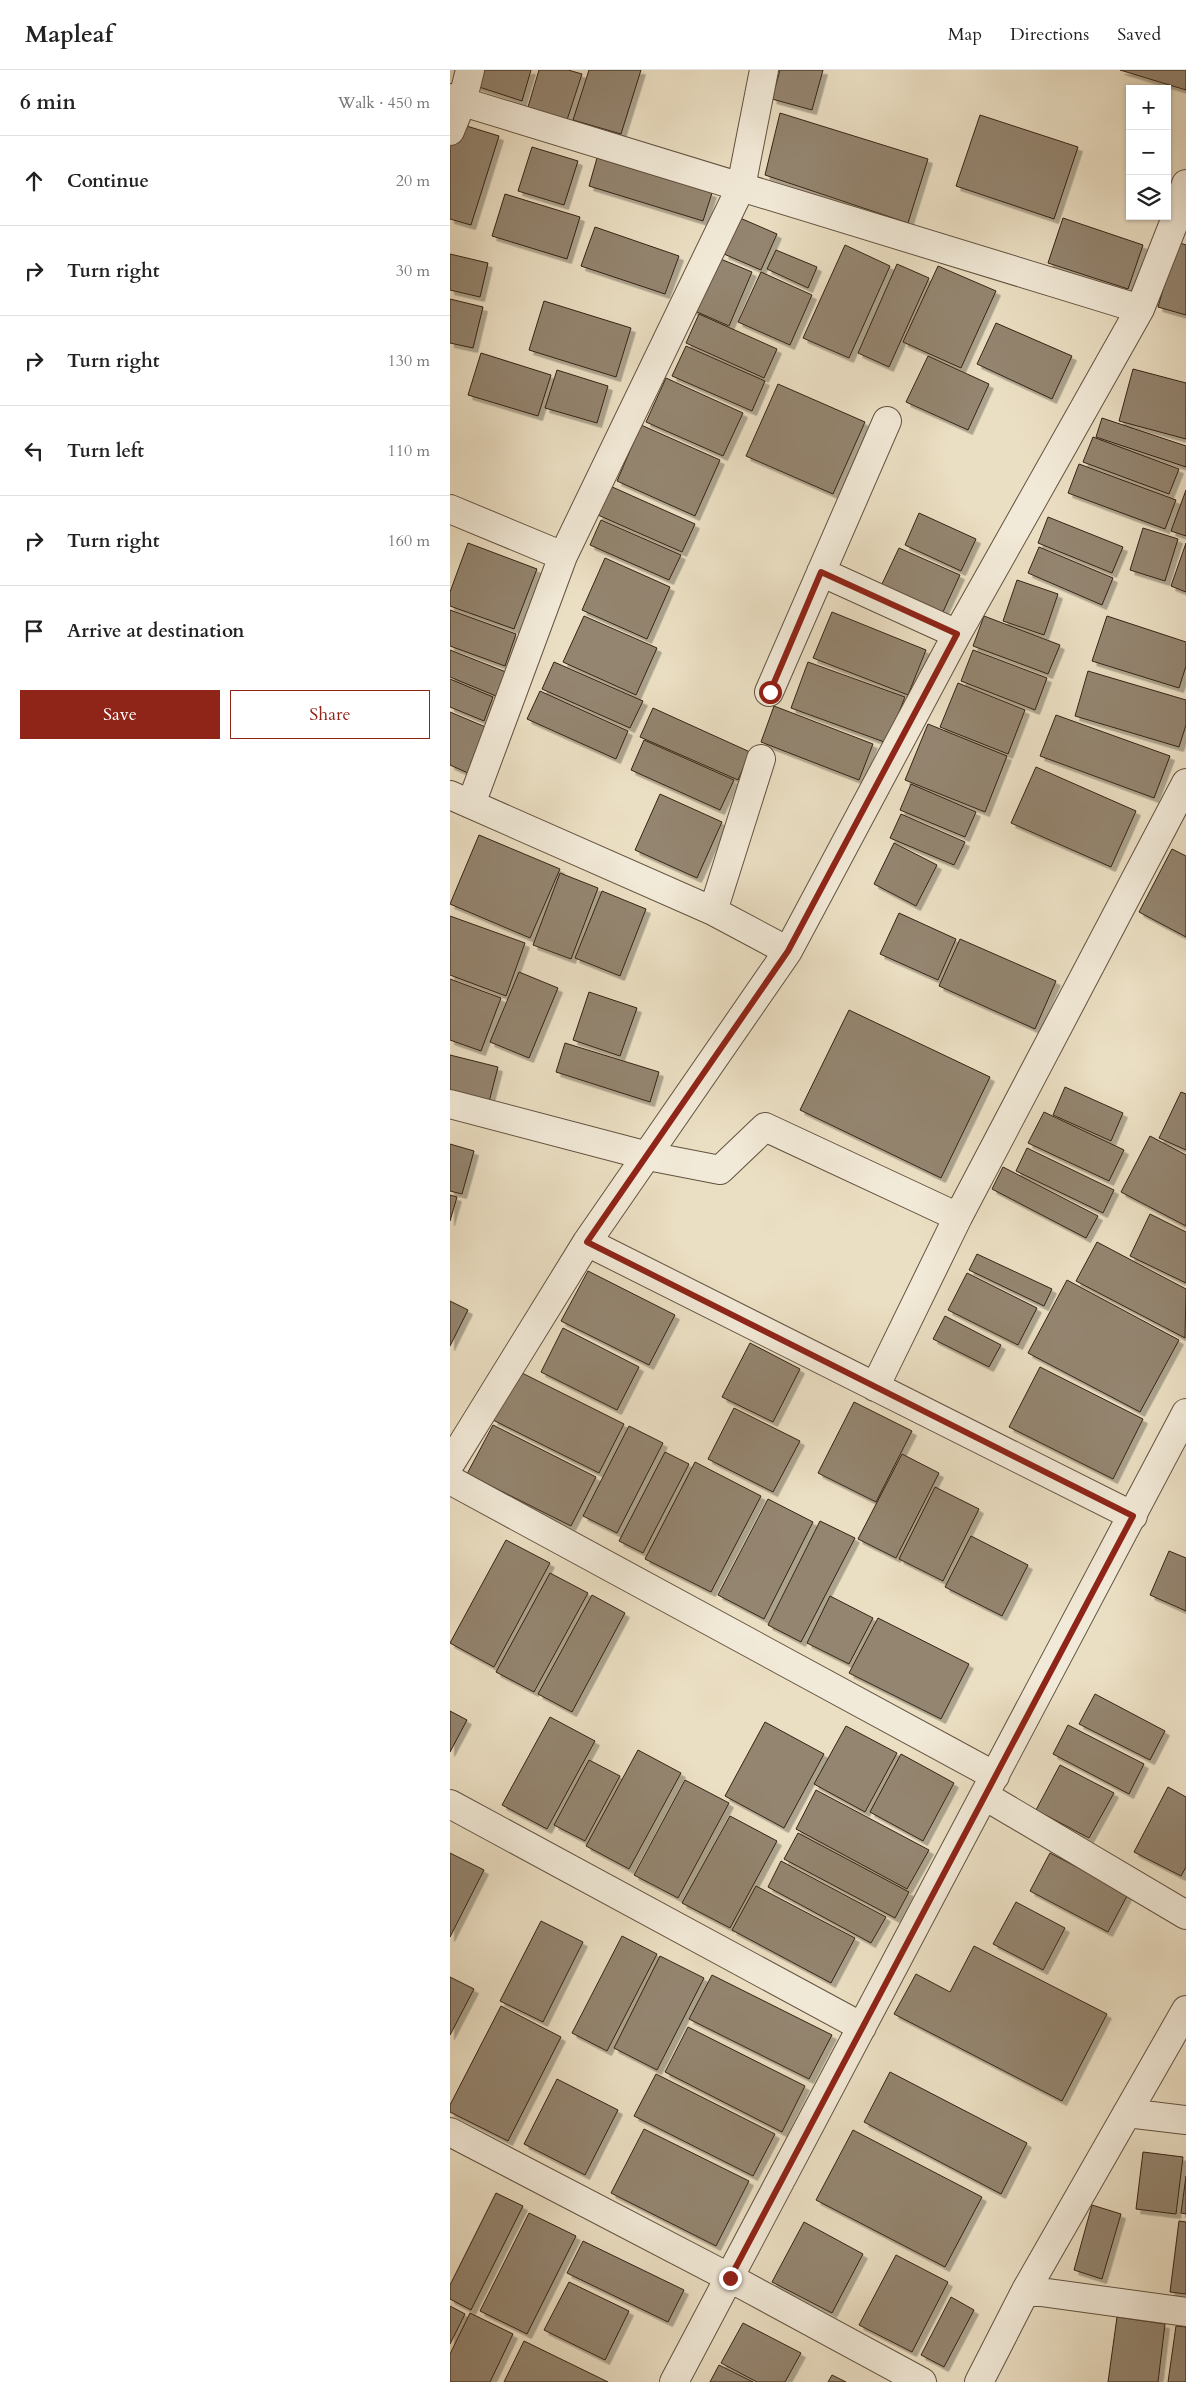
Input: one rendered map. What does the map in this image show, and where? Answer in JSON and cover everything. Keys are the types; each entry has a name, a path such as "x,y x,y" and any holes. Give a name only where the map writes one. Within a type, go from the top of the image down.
{"street":[{"path":"450,131 456,100 470,70"},
{"path":"764,70 741,187 563,556 461,799 713,911 788,951"},
{"path":"456,100 1140,309"},
{"path":"450,1464 587,1242 788,951 957,634 1140,309 1179,227 1186,184"},
{"path":"770,692 887,421"},
{"path":"450,508 563,556"},
{"path":"821,572 957,634"},
{"path":"713,911 761,759"},
{"path":"876,1387 958,1217 1186,783"},
{"path":"450,1104 648,1156 720,1170 765,1127 958,1217"},
{"path":"587,1242 1133,1516"},
{"path":"674,2382 1186,1413"},
{"path":"450,1480 990,1786 1186,1915"},
{"path":"450,1804 862,2027"},
{"path":"979,2382 1026,2290 1186,2010"},
{"path":"1127,2113 1186,2120"},
{"path":"450,2132 730,2278 922,2382"},
{"path":"1026,2290 1186,2312"}],"building":[{"path":"481,70 531,70 522,101 476,86"},
{"path":"539,70 568,70 582,74 567,120 528,107"},
{"path":"589,70 641,70 621,134 573,120"},
{"path":"780,70 823,70 812,110 772,99"},
{"path":"1120,70 1186,70 1186,90"},
{"path":"780,113 928,159 908,223 765,175"},
{"path":"980,115 1078,147 1054,219 956,186"},
{"path":"457,123 499,136 471,225 450,219 450,146"},
{"path":"532,147 578,161 564,205 518,191"},
{"path":"597,158 712,193 703,221 589,186"},
{"path":"505,194 580,217 567,259 492,236"},
{"path":"740,218 777,234 761,270 724,254"},
{"path":"1063,218 1143,245 1128,289 1048,263"},
{"path":"595,227 679,256 665,294 581,266"},
{"path":"1177,242 1186,245 1186,315 1158,307"},
{"path":"845,245 890,266 849,358 803,338"},
{"path":"776,250 817,267 808,288 767,269"},
{"path":"450,254 488,263 480,297 450,290"},
{"path":"711,255 752,272 729,326 688,308"},
{"path":"897,264 929,278 889,367 858,353"},
{"path":"938,266 996,291 961,368 903,342"},
{"path":"761,272 812,295 790,345 738,322"},
{"path":"450,299 483,307 473,348 450,343"},
{"path":"544,301 631,328 616,377 529,350"},
{"path":"699,314 777,349 764,378 686,343"},
{"path":"996,323 1072,356 1052,399 977,364"},
{"path":"686,346 765,381 752,411 672,376"},
{"path":"481,353 551,375 538,416 468,395"},
{"path":"928,356 989,384 968,430 906,402"},
{"path":"1133,369 1186,383 1186,439 1119,421"},
{"path":"557,370 608,386 597,423 545,408"},
{"path":"666,378 743,413 723,456 646,422"},
{"path":"778,384 865,422 833,494 746,456"},
{"path":"1102,418 1186,446 1186,467 1096,437"},
{"path":"641,425 720,460 695,516 617,481"},
{"path":"1093,437 1179,469 1169,494 1083,462"},
{"path":"1079,464 1176,500 1165,529 1068,493"},
{"path":"610,486 695,524 682,552 598,515"},
{"path":"1186,490 1186,536 1171,531"},
{"path":"919,513 976,539 961,571 905,545"},
{"path":"1048,517 1123,547 1112,573 1038,543"},
{"path":"601,520 681,555 669,580 590,545"},
{"path":"1143,528 1178,539 1165,581 1130,570"},
{"path":"468,543 537,569 514,629 450,606 450,592"},
{"path":"1186,543 1186,592 1171,586"},
{"path":"1039,547 1113,578 1102,605 1028,573"},
{"path":"899,548 960,575 942,614 881,586"},
{"path":"605,558 670,587 647,639 582,610"},
{"path":"1017,580 1058,594 1044,635 1003,621"},
{"path":"450,610 516,634 505,666 450,646"},
{"path":"832,612 926,650 908,695 813,658"},
{"path":"584,616 657,648 636,695 563,662"},
{"path":"984,616 1060,645 1048,674 973,646"},
{"path":"1107,616 1186,642 1186,666 1179,688 1092,661"},
{"path":"450,650 506,672 496,696 450,677"},
{"path":"973,650 1047,678 1035,710 961,681"},
{"path":"554,662 643,701 630,728 542,689"},
{"path":"808,662 905,697 887,743 791,708"},
{"path":"1088,671 1186,700 1186,725 1179,747 1075,716"},
{"path":"450,679 493,697 484,721 450,707"},
{"path":"958,683 1025,710 1008,754 940,727"},
{"path":"540,691 628,731 616,759 527,719"},
{"path":"774,706 873,744 859,780 761,742"},
{"path":"653,708 750,752 738,780 640,737"},
{"path":"450,712 488,728 468,773 450,765"},
{"path":"1056,715 1170,756 1154,798 1040,756"},
{"path":"928,724 1007,756 985,812 905,780"},
{"path":"644,740 734,780 720,810 631,770"},
{"path":"1036,767 1136,811 1111,867 1011,823"},
{"path":"911,784 976,812 965,837 900,810"},
{"path":"660,794 722,822 697,878 635,850"},
{"path":"901,814 965,842 954,865 890,838"},
{"path":"479,835 560,869 530,938 450,904"},
{"path":"894,843 937,865 916,906 874,884"},
{"path":"1172,849 1186,856 1186,937 1139,912"},
{"path":"560,873 598,888 571,959 533,945"},
{"path":"602,891 646,909 620,976 575,958"},
{"path":"899,913 956,939 938,980 880,954"},
{"path":"450,916 525,943 506,996 450,975"},
{"path":"960,939 1056,981 1035,1029 939,986"},
{"path":"519,972 558,988 529,1058 490,1042"},
{"path":"450,979 501,998 481,1051 450,1040"},
{"path":"589,992 637,1008 620,1056 573,1040"},
{"path":"849,1010 990,1077 941,1178 800,1110"},
{"path":"565,1043 659,1072 650,1102 556,1072"},
{"path":"450,1055 498,1067 489,1102 450,1092"},
{"path":"1065,1087 1123,1113 1111,1141 1053,1115"},
{"path":"1181,1092 1186,1094 1186,1150 1159,1138"},
{"path":"1044,1112 1124,1150 1109,1181 1028,1143"},
{"path":"1150,1136 1186,1155 1186,1226 1121,1192"},
{"path":"450,1144 474,1151 462,1194 450,1191"},
{"path":"1027,1148 1114,1190 1103,1213 1016,1171"},
{"path":"1003,1167 1098,1216 1086,1238 992,1189"},
{"path":"450,1195 457,1197 450,1221"},
{"path":"1150,1214 1186,1232 1186,1283 1130,1256"},
{"path":"1097,1242 1186,1289 1185,1338 1076,1281"},
{"path":"977,1254 1052,1289 1044,1306 969,1270"},
{"path":"588,1271 675,1315 649,1365 561,1321"},
{"path":"967,1273 1037,1308 1018,1345 948,1310"},
{"path":"1067,1280 1179,1340 1140,1412 1028,1353"},
{"path":"450,1301 468,1310 450,1346"},
{"path":"945,1316 1001,1345 989,1367 933,1339"},
{"path":"563,1328 639,1367 617,1410 541,1372"},
{"path":"750,1343 800,1369 773,1422 722,1397"},
{"path":"1040,1367 1143,1419 1113,1479 1009,1427"},
{"path":"518,1371 624,1424 599,1473 493,1420"},
{"path":"854,1402 912,1431 876,1502 818,1473"},
{"path":"734,1408 800,1441 773,1492 708,1459"},
{"path":"493,1425 596,1477 571,1526 467,1474"},
{"path":"629,1426 663,1443 617,1533 583,1516"},
{"path":"665,1452 689,1464 643,1553 619,1541"},
{"path":"902,1454 939,1473 896,1558 858,1539"},
{"path":"695,1462 761,1496 711,1592 645,1559"},
{"path":"935,1487 979,1509 943,1581 899,1559"},
{"path":"768,1499 813,1522 764,1619 718,1595"},
{"path":"820,1521 855,1538 801,1642 768,1625"},
{"path":"971,1536 1028,1565 1002,1616 945,1587"},
{"path":"506,1540 550,1563 494,1667 450,1643"},
{"path":"1169,1551 1186,1558 1186,1611 1150,1595"},
{"path":"550,1573 588,1593 534,1692 496,1672"},
{"path":"592,1595 625,1613 572,1712 538,1694"},
{"path":"830,1596 873,1618 849,1664 807,1643"},
{"path":"878,1618 969,1664 941,1719 849,1673"},
{"path":"1095,1694 1165,1731 1150,1760 1079,1724"},
{"path":"450,1711 467,1720 450,1752"},
{"path":"550,1717 595,1741 547,1829 502,1805"},
{"path":"765,1722 824,1754 784,1828 725,1796"},
{"path":"1068,1725 1144,1764 1129,1794 1053,1754"},
{"path":"846,1726 897,1753 865,1812 814,1784"},
{"path":"638,1750 681,1773 629,1869 586,1846"},
{"path":"901,1754 954,1783 923,1841 870,1812"},
{"path":"589,1760 620,1776 585,1841 554,1825"},
{"path":"1060,1765 1114,1793 1089,1838 1036,1810"},
{"path":"685,1780 729,1803 678,1898 634,1875"},
{"path":"1168,1787 1186,1797 1186,1867 1181,1876 1134,1852"},
{"path":"816,1790 929,1850 907,1889 796,1829"},
{"path":"730,1816 777,1841 730,1928 682,1903"},
{"path":"798,1833 909,1892 895,1918 784,1859"},
{"path":"450,1853 484,1870 450,1937"},
{"path":"1050,1853 1128,1894 1108,1932 1030,1891"},
{"path":"781,1861 886,1917 871,1943 768,1887"},
{"path":"756,1886 855,1938 831,1983 732,1930"},
{"path":"1016,1902 1065,1928 1043,1970 993,1944"},
{"path":"541,1921 583,1942 543,2022 500,2001"},
{"path":"622,1936 657,1954 607,2051 572,2033"},
{"path":"974,1946 1107,2014 1062,2101 894,2014 916,1974 950,1992"},
{"path":"660,1956 704,1978 657,2070 614,2048"},
{"path":"712,1975 832,2035 809,2079 689,2019"},
{"path":"450,1977 474,1989 450,2035"},
{"path":"501,2006 561,2037 508,2141 450,2112 450,2105"},
{"path":"688,2027 805,2086 782,2132 665,2072"},
{"path":"890,2072 1027,2143 1001,2194 864,2122"},
{"path":"656,2074 775,2134 753,2176 634,2116"},
{"path":"557,2079 618,2110 585,2175 524,2144"},
{"path":"644,2129 749,2181 716,2246 611,2193"},
{"path":"853,2130 982,2197 945,2267 816,2200"},
{"path":"1143,2152 1183,2157 1176,2214 1136,2209"},
{"path":"1186,2176 1186,2214 1181,2213"},
{"path":"496,2193 523,2206 471,2310 450,2299 450,2285"},
{"path":"1092,2205 1121,2214 1102,2279 1074,2270"},
{"path":"529,2213 576,2236 527,2334 480,2311"},
{"path":"1179,2221 1186,2222 1186,2294 1170,2292"},
{"path":"804,2222 863,2254 832,2313 772,2282"},
{"path":"583,2241 684,2290 668,2322 567,2273"},
{"path":"896,2255 948,2282 912,2352 859,2325"},
{"path":"569,2282 629,2311 605,2360 544,2330"},
{"path":"951,2297 974,2310 944,2367 921,2355"},
{"path":"450,2306 465,2314 450,2344"},
{"path":"470,2313 513,2334 490,2382 450,2382 450,2354"},
{"path":"1117,2317 1165,2324 1158,2382 1108,2382"},
{"path":"743,2323 801,2353 785,2382 757,2382 721,2363"},
{"path":"1176,2326 1186,2327 1186,2382 1168,2382"},
{"path":"524,2341 608,2382 504,2382"},
{"path":"719,2365 753,2382 710,2382"},
{"path":"832,2375 846,2382 828,2382"}],"route":[{"path":"730,2278 1133,1516 587,1242 788,951 957,634 821,572 770,692"}]}
